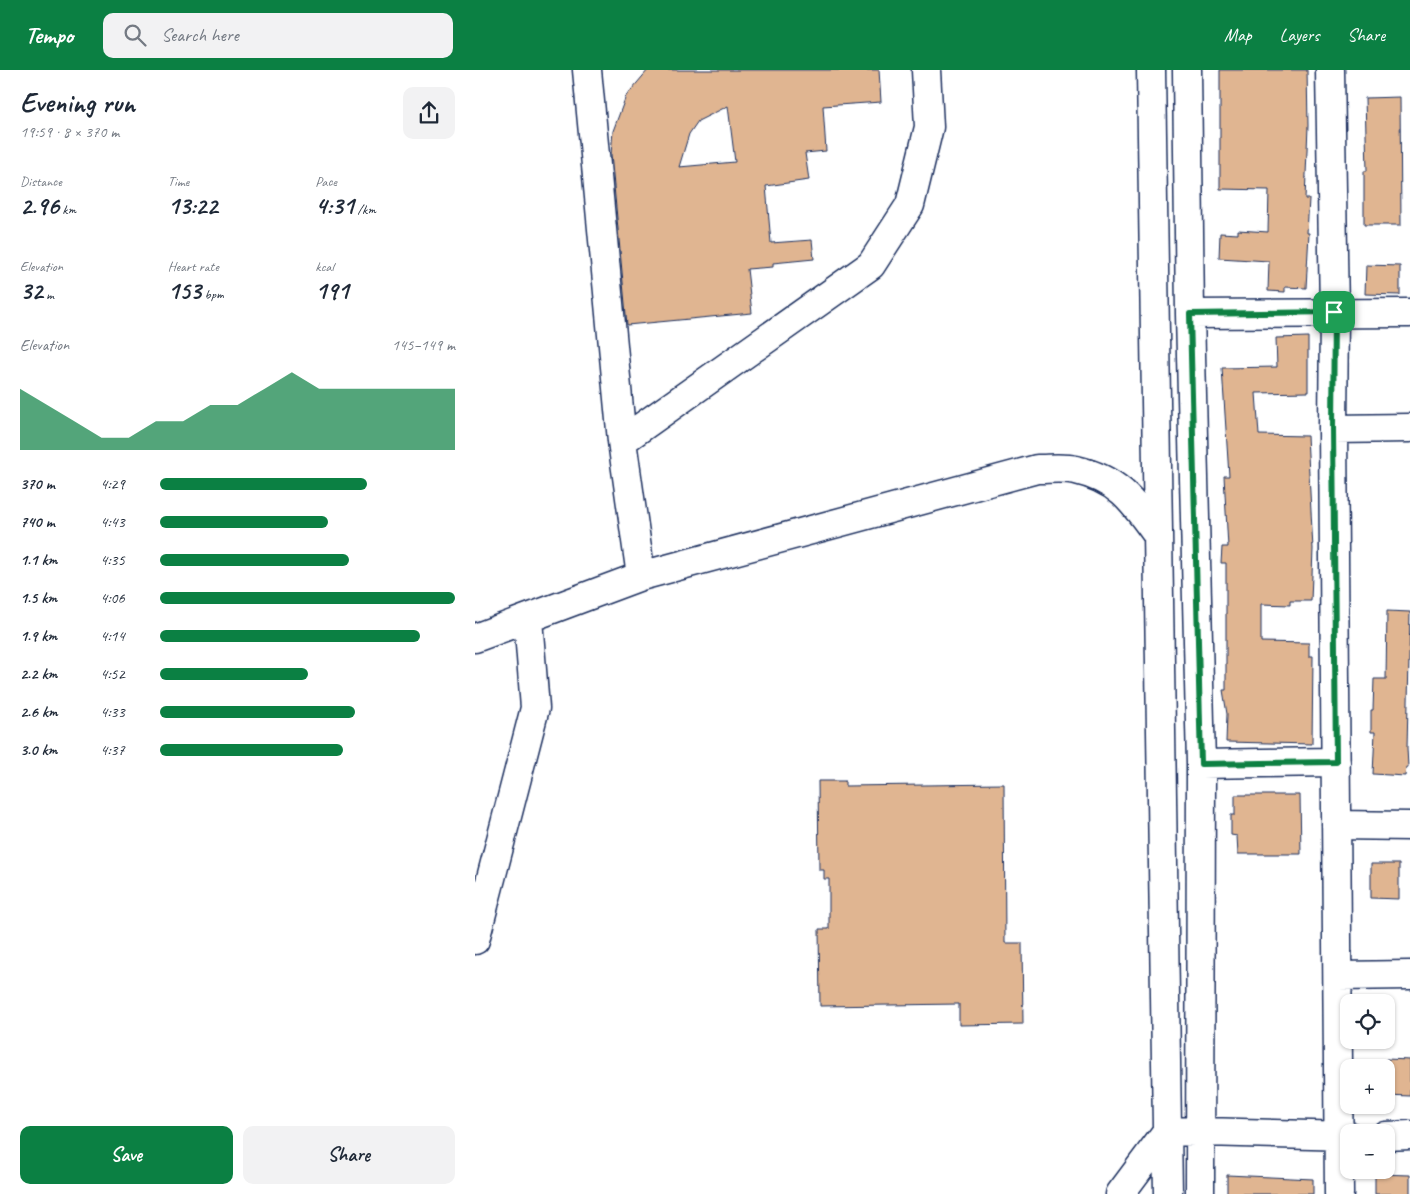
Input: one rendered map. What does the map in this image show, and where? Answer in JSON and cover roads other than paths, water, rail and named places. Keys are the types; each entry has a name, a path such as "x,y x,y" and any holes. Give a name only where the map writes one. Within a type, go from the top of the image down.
{"street":[{"path":"587,70 622,440 641,576"},
{"path":"622,440 871,266 910,205 929,127 926,70"},
{"path":"1151,70 1168,1194"},
{"path":"1187,70 1190,314 1201,764 1200,1194"},
{"path":"1330,70 1334,312 1336,825 1338,976 1344,1124"},
{"path":"1190,314 1410,313"},
{"path":"1333,428 1410,428"},
{"path":"475,638 641,576 1037,469 1075,470 1107,481 1129,497 1158,536"},
{"path":"475,940 535,708 527,619"},
{"path":"1201,764 1336,762"},
{"path":"1336,825 1410,826"},
{"path":"1338,976 1410,975"},
{"path":"1167,1131 1340,1136"},
{"path":"1120,1194 1167,1131"},
{"path":"1395,1136 1410,1135"},
{"path":"1339,1194 1340,1179"}]}
